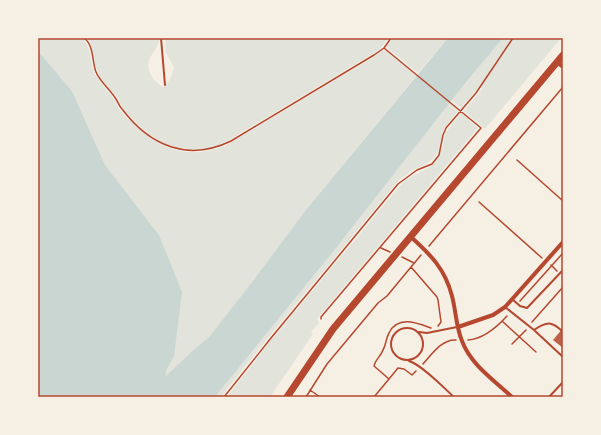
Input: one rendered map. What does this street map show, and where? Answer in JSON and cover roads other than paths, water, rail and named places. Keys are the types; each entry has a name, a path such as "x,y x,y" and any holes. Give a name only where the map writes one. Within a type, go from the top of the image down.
{"main road":[{"path":"287,397 333,329 563,54"}],"street":[{"path":"557,62 563,67"},
{"path":"411,237 432,257 442,272 452,295 462,341 470,357 484,372 512,397"},
{"path":"458,327 493,316 505,307 563,242"}],"lane":[{"path":"161,38 165,85"},
{"path":"512,299 520,306 527,308 563,270"},
{"path":"505,307 534,330 563,357"},
{"path":"534,330 541,325 549,323 556,325 563,332"},
{"path":"454,397 413,362 396,356 393,351 392,340 394,335 403,329 409,328 427,333 458,327"},
{"path":"419,332 424,344 428,348"},
{"path":"408,360 417,357 421,353 424,344"},
{"path":"549,397 563,382"}]}
